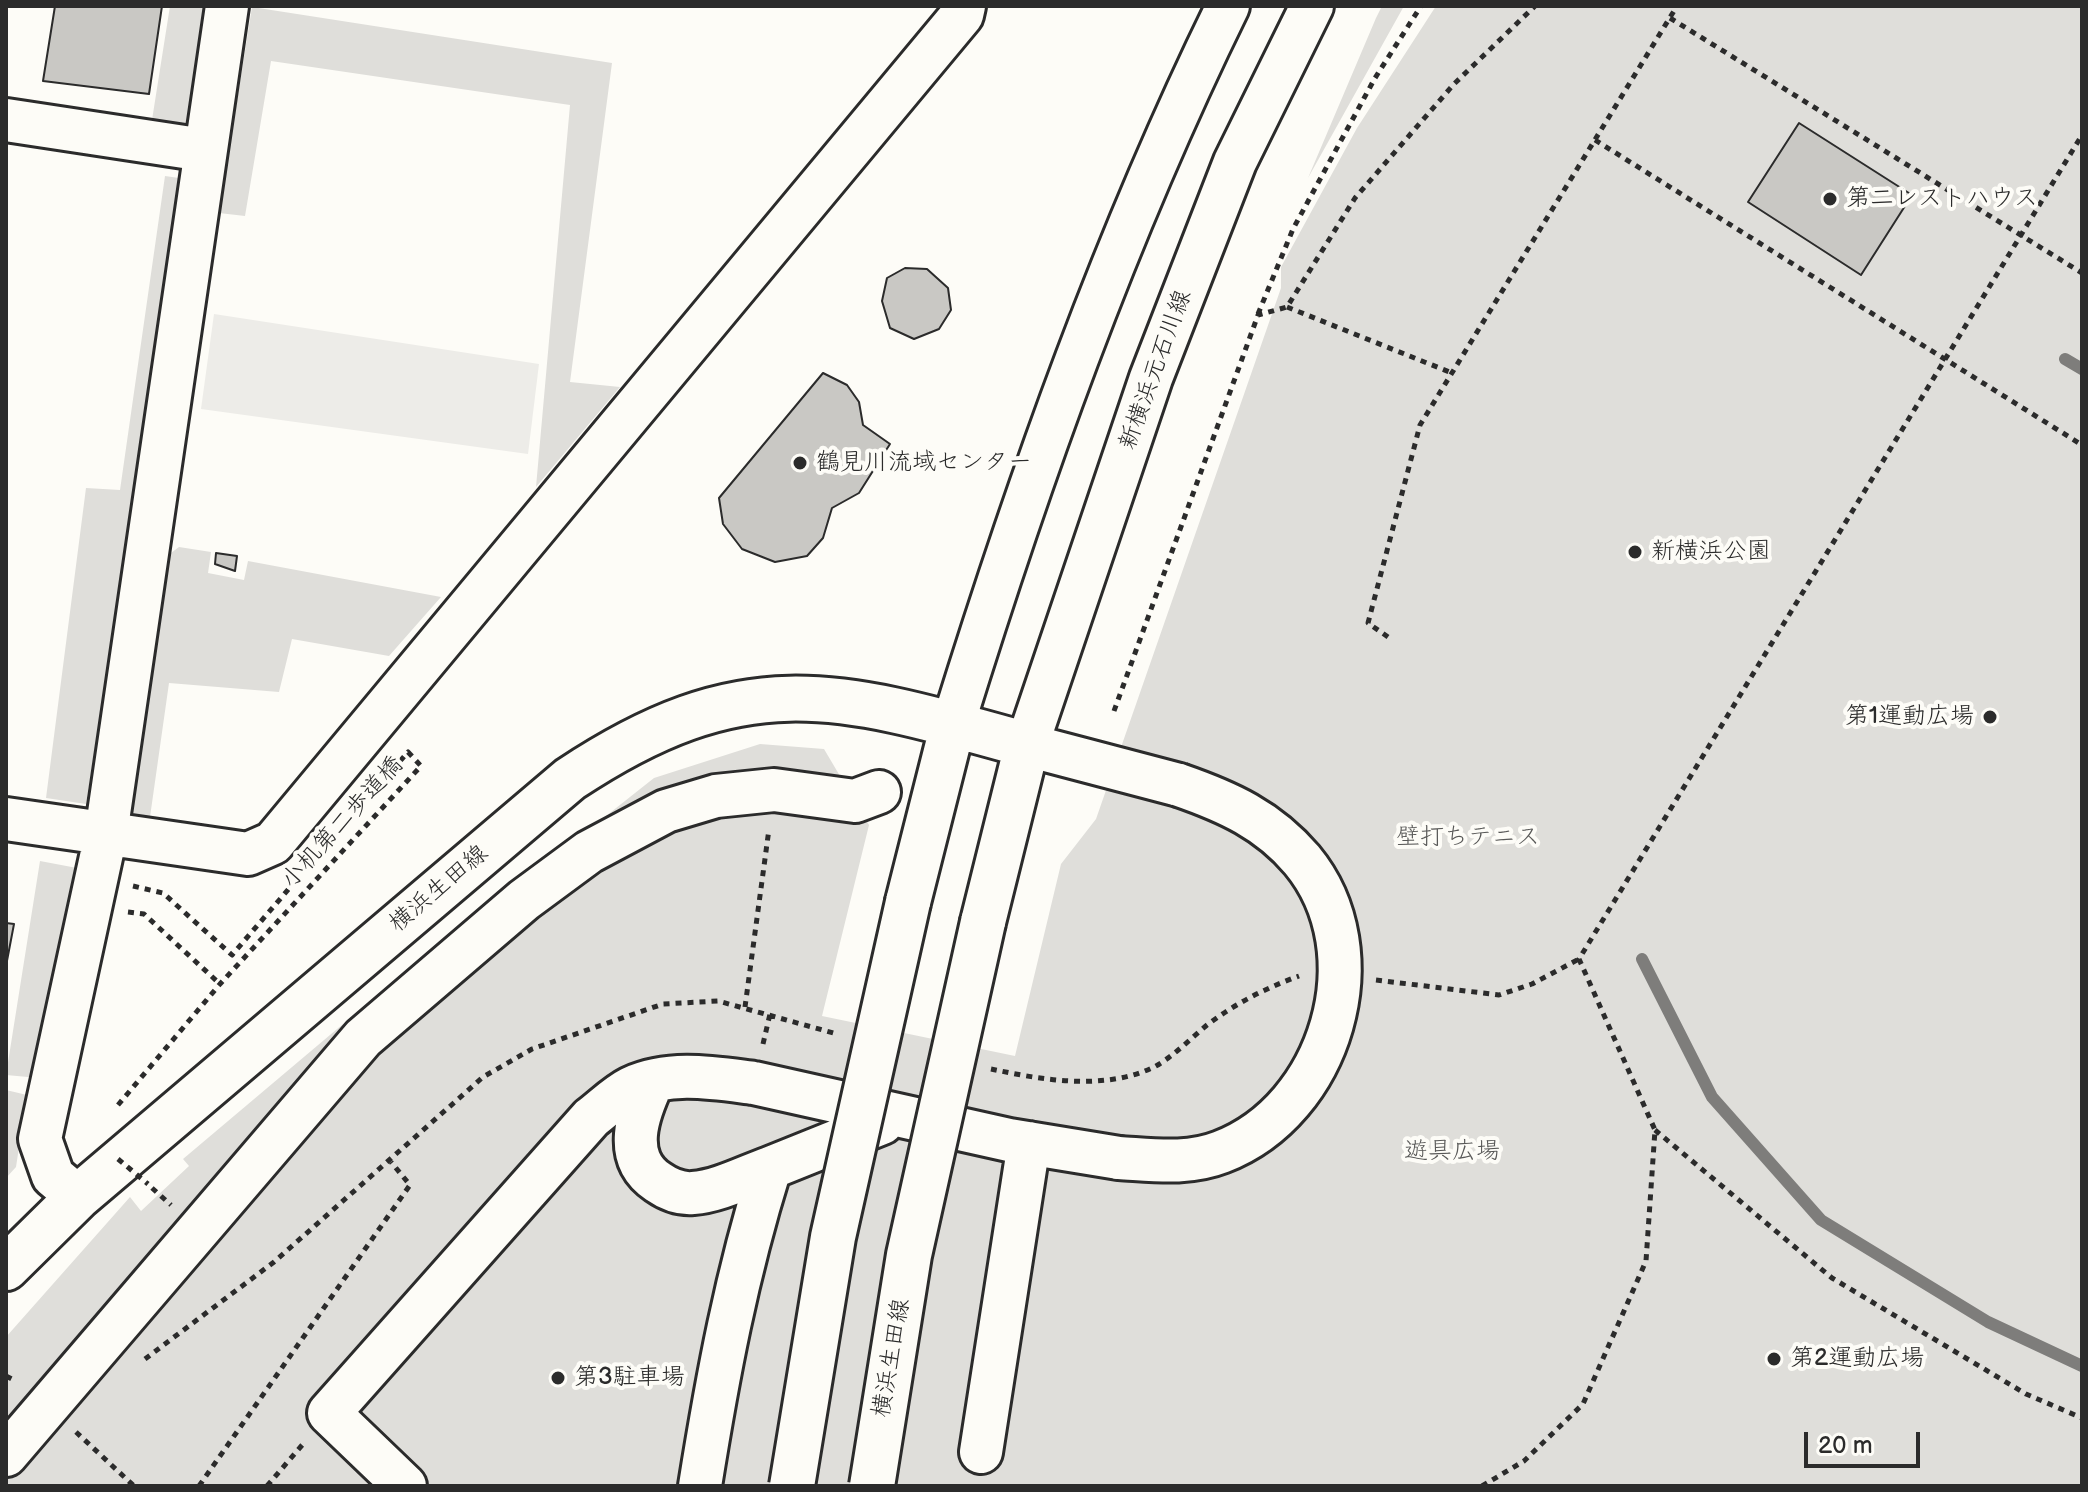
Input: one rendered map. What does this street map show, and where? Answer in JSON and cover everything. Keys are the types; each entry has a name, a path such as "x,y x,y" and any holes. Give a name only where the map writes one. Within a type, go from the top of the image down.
{"main road":[{"name":"横浜生田線","path":"6,1268 78,1197 558,789 618,747 674,720 731,704 790,696 846,699 953,724 1027,745 983,922 909,1255 872,1486"},
{"path":"792,1486 833,1237 908,902 953,724"}],"street":[{"path":"78,1197 53,1176 40,1139 106,834 227,6"},
{"path":"6,819 248,854 273,843 962,15 964,6"},
{"path":"953,724 1074,365 1168,129 1228,6"},
{"name":"新横浜元石川線","path":"1027,745 1151,378 1235,162 1312,6"},
{"path":"6,120 204,150"},
{"path":"405,1486 329,1413 591,1118 629,1089 653,1081 712,1077 754,1083 1029,1143 1119,1158 1182,1162 1222,1152 1257,1131 1293,1100 1316,1068 1332,1029 1339,981 1336,947 1320,890 1304,862 1254,816 1226,801 1179,785 1027,745"},
{"path":"6,1455 363,1038 524,900 589,852 666,811 716,796 774,790 855,801 879,792"},
{"path":"653,1081 637,1117 636,1151 648,1175 667,1188 689,1194 711,1190 770,1168 898,1116"},
{"path":"981,1452 1029,1143"},
{"path":"700,1486 719,1364 745,1248 770,1168"}],"path":[{"path":"1114,711 1258,315 1293,229 1375,78 1421,6"},
{"path":"1287,307 1355,198 1454,84 1535,6"},
{"path":"1388,637 1368,623 1420,425 1677,6"},
{"path":"1670,18 2082,273"},
{"path":"2082,135 1579,959 1655,1130 1832,1278 2026,1394 2082,1418"},
{"path":"1595,140 2082,445"},
{"path":"1258,315 1287,307 1452,373"},
{"name":"小机第二歩道橋","path":"112,1113 220,984 421,766 408,752 356,811"},
{"path":"745,1007 774,790"},
{"name":"小机第二歩道橋","path":"132,886 163,893 232,955 304,871"},
{"path":"144,914 220,984"},
{"path":"1482,1486 1524,1461 1583,1404 1646,1261 1655,1130"},
{"path":"109,1151 148,1184"},
{"path":"199,1486 410,1185 391,1162"},
{"path":"267,1486 329,1413"},
{"path":"70,1426 134,1486"}],"shaded area":[{"path":"214,314 539,364 528,454 201,409"}],"green space":[{"path":"170,6 209,6 192,132 152,120"},
{"path":"1382,6 1404,6 1308,178 1376,18"},
{"name":"新横浜公園","path":"1436,6 2082,6 2082,1486 6,1486 6,1337 130,1197 141,1211 189,1166 183,1159 343,1024 654,778 760,744 824,749 869,825 822,1016 1015,1056 1061,864 1096,819 1281,288 1281,267 1357,128"},
{"path":"252,7 612,63 570,382 620,387 536,487 570,105 271,61 245,216 219,213"},
{"path":"165,176 186,179 86,804 46,798 86,488 120,490"},
{"path":"179,547 211,552 208,573 244,580 248,561 441,597 389,656 292,639 279,692 169,683 150,817 130,823 124,803 163,559"},
{"path":"40,861 77,868 39,1078 6,1075"},
{"path":"6,1090 27,1095 16,1167 6,1178"}],"building":[{"path":"55,6 162,6 149,94 43,81"},
{"name":"第二レストハウス","path":"1799,123 1912,195 1861,275 1748,202"},
{"path":"905,268 927,269 948,288 951,310 939,329 914,339 890,328 882,301 887,278"},
{"path":"823,373 847,385 859,402 863,425 890,444 859,493 832,508 823,538 807,556 775,562 742,549 723,524 719,498"},
{"path":"216,553 237,556 235,571 215,564"},
{"path":"6,923 14,924 6,966"}],"waterway":[{"path":"2065,359 2082,369"},
{"path":"1642,959 1712,1097 1821,1220 1988,1322 2082,1366"}],"place":[{"name":"第二レストハウス","path":"1830,199"},
{"name":"鶴見川流域センター","path":"800,463"},
{"name":"新横浜公園","path":"1635,552"},
{"name":"第1運動広場","path":"1990,717"},
{"name":"第2運動広場","path":"1774,1359"},
{"name":"第3駐車場","path":"558,1378"}],"park label":[{"name":"壁打ちテニス","path":"1468,838"},
{"name":"遊具広場","path":"1452,1152"}]}
